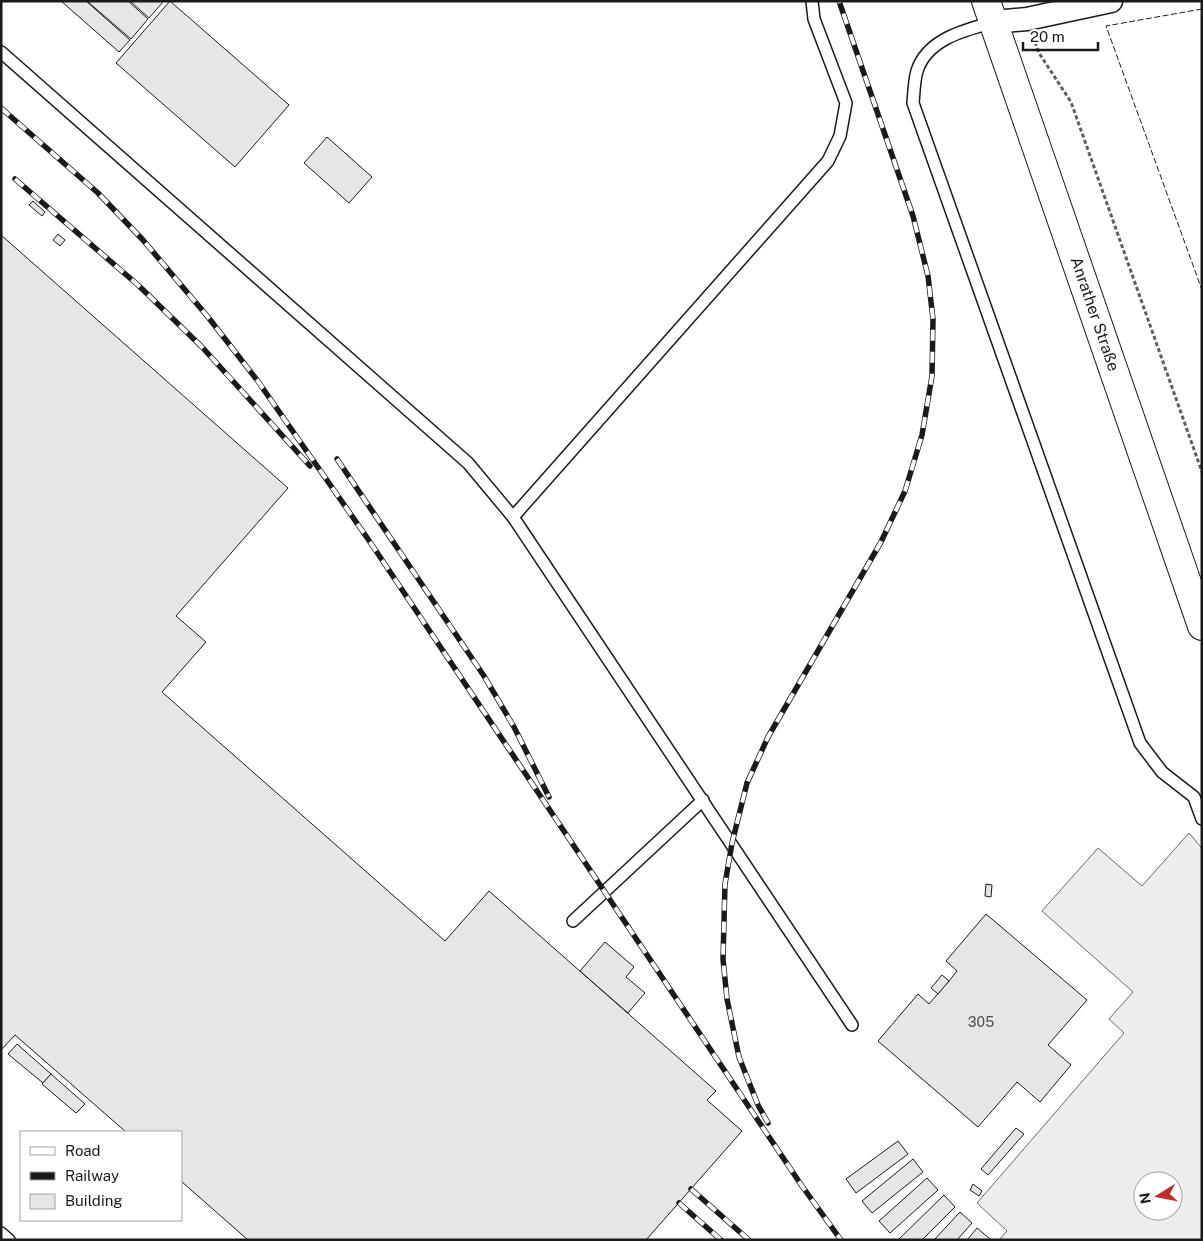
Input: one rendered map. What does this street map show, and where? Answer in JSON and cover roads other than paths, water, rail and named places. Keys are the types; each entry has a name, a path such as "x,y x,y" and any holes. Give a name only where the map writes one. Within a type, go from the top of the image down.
{"main road":[{"name":"Anrather Straße","path":"990,12 1202,626"}],"street":[{"path":"990,12 1028,19 1111,1"}],"lane":[{"path":"513,517 828,162 840,136 846,103 814,19 812,1"},
{"path":"990,12 930,50 917,71 913,103 1140,742 1162,772 1194,798 1202,819"},
{"path":"1,52 468,463 513,517 852,1025"},
{"path":"573,921 703,800"},
{"path":"1,1233 9,1240"}],"railway":[{"path":"768,1123 758,1105 739,1057 727,999 723,959 725,884 732,843 747,783 768,737 881,542 905,491 922,435 932,376 933,319 928,276 913,216 839,1"},
{"path":"1,108 98,193 143,240 208,317 257,380 368,539 802,1186 841,1240"},
{"path":"15,179 138,285 202,347 310,466"},
{"path":"337,459 484,676 514,727 549,797"},
{"path":"691,1189 749,1240"},
{"path":"679,1203 721,1240"}]}
